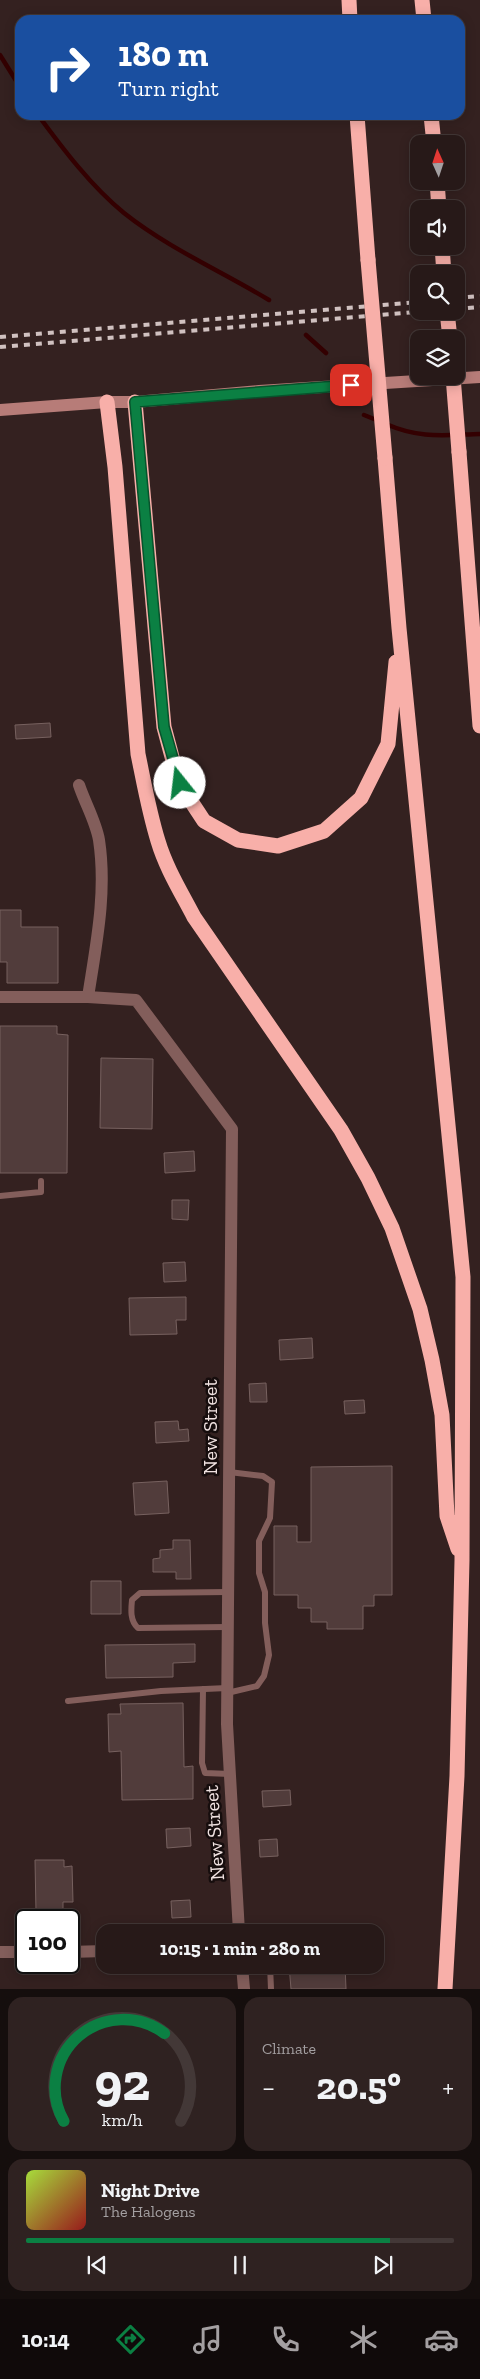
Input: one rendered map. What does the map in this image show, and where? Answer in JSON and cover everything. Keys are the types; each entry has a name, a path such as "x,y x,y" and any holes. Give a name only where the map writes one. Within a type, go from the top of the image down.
{"highway":[{"path":"349,0 350,15"},
{"path":"422,0 424,15"},
{"path":"358,120 368,260 399,628 463,1277 462,1560 457,1776 445,1989"},
{"path":"432,120 433,135"},
{"path":"454,385 480,726"},
{"path":"107,402 115,466 138,754 146,797 158,842 174,880 194,917 341,1130 368,1178 392,1228 420,1309 432,1360 442,1415 447,1516 462,1560"},
{"path":"135,402 164,727 180,783 204,822 238,840 278,846 324,831 361,798 388,744 399,628"},
{"path":"472,619 480,650"}],"main road":[{"path":"0,410 107,402 135,402 259,391 480,376"}],"street":[{"path":"79,785 98,838 102,877 100,923 88,997"},
{"name":"New Street","path":"0,997 88,997 136,1000 232,1128 227,1690 239,1924"},
{"path":"80,1952 96,1951"},
{"path":"0,1952 15,1952"},
{"path":"243,1974 244,1989"}],"lane":[{"path":"0,1196 41,1192 41,1181"},
{"path":"68,1701 203,1689 227,1690 257,1686 264,1676 269,1655 265,1623 265,1592 259,1573 259,1541 270,1518 272,1482 263,1476 229,1472"},
{"path":"228,1592 140,1593 132,1600 132,1618 138,1628 228,1627"},
{"path":"203,1689 202,1763 205,1773 230,1774"},
{"path":"270,1974 271,1989"}],"building":[{"path":"50,723 51,737 16,739 15,725"},
{"path":"0,910 21,910 21,927 58,927 58,983 7,983 7,962 0,962"},
{"path":"0,1026 57,1026 57,1034 68,1035 67,1173 0,1173"},
{"path":"101,1058 153,1059 152,1129 100,1128"},
{"path":"194,1151 195,1171 165,1173 164,1153"},
{"path":"172,1200 189,1200 188,1220 172,1219"},
{"path":"185,1262 186,1281 164,1282 163,1263"},
{"path":"186,1297 186,1320 176,1320 177,1334 130,1335 129,1298"},
{"path":"312,1338 313,1358 280,1360 279,1340"},
{"path":"266,1383 267,1402 250,1402 249,1384"},
{"path":"364,1400 365,1413 345,1414 344,1401"},
{"path":"178,1421 179,1430 188,1429 189,1441 156,1443 155,1422"},
{"path":"392,1466 392,1595 374,1595 374,1606 363,1606 363,1629 327,1629 327,1622 311,1622 311,1608 298,1608 298,1595 274,1595 274,1526 297,1526 297,1542 311,1542 311,1467"},
{"path":"167,1481 169,1513 135,1515 133,1483"},
{"path":"173,1540 190,1540 191,1579 176,1579 176,1572 153,1572 153,1559 160,1558 160,1550 173,1549"},
{"path":"91,1581 121,1581 121,1614 91,1614"},
{"path":"195,1644 195,1662 173,1663 173,1677 106,1678 105,1645"},
{"path":"183,1703 184,1767 193,1766 193,1799 122,1800 121,1751 109,1752 108,1714 121,1714 120,1704"},
{"path":"290,1790 291,1805 263,1807 262,1791"},
{"path":"190,1828 191,1846 167,1848 166,1829"},
{"path":"277,1839 278,1856 260,1857 259,1840"},
{"path":"35,1860 64,1860 64,1867 72,1866 73,1902 63,1902 63,1909 36,1909"},
{"path":"190,1900 191,1917 172,1918 171,1901"},
{"path":"290,1974 345,1974 346,1989 291,1989"}],"waterway":[{"path":"0,55 15,79"},
{"path":"42,120 67,154 89,179 124,213 158,237 269,300"},
{"path":"306,335 326,353"},
{"path":"364,415 379,421"},
{"path":"386,424 398,429 421,434 480,434"}],"railway":[{"path":"465,297 480,296"},
{"path":"0,337 410,303"},
{"path":"465,308 480,307"},
{"path":"0,347 410,312"}],"route":[{"path":"180,783 164,727 135,402 351,385"}]}
